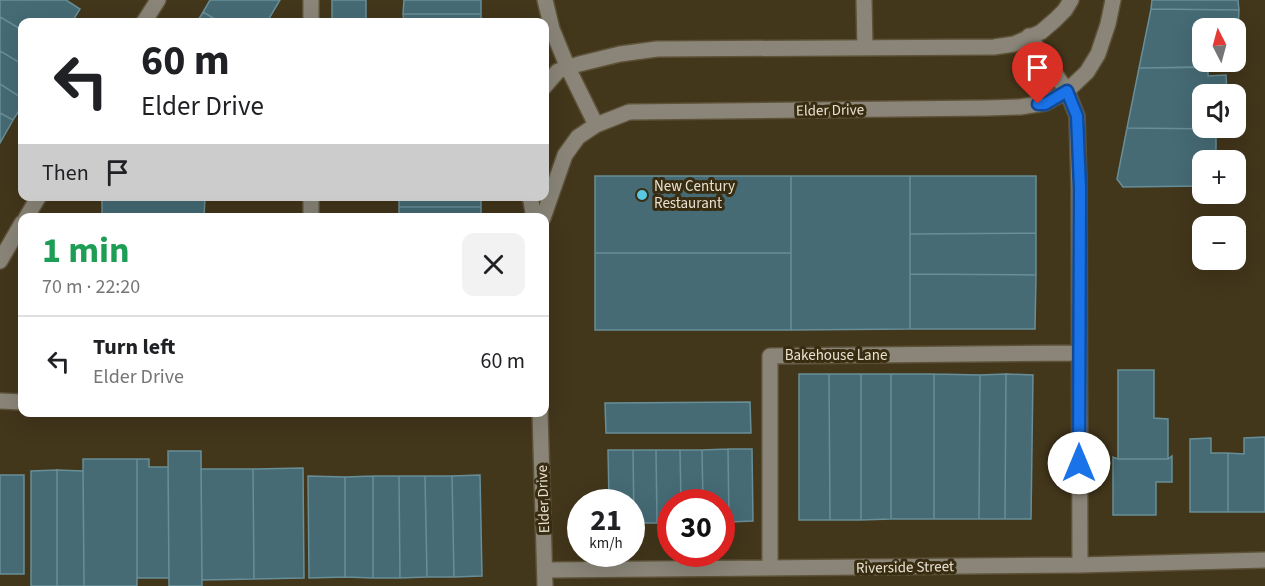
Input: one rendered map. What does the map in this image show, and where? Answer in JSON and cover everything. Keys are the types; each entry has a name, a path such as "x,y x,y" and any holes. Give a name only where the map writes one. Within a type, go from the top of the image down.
{"street":[{"path":"147,18 158,0"},
{"path":"311,0 311,18"},
{"path":"545,0 552,29 596,125"},
{"path":"864,0 865,48"},
{"path":"549,81 558,71 568,68 620,54 657,50 994,47 1014,44 1041,32 1065,10 1071,0"},
{"name":"Elder Drive","path":"549,201 565,154 578,137 596,125 629,112 1020,107 1045,104 1067,91 1087,72 1098,54 1113,0"},
{"path":"1029,36 1067,91 1077,116 1080,188 1080,565"},
{"path":"0,261 18,230"},
{"name":"Bakehouse Lane","path":"771,568 770,356 1079,353"},
{"path":"0,401 18,402"},
{"name":"Elder Drive","path":"540,417 545,586"},
{"name":"Riverside Street","path":"546,570 1080,565 1265,560"}],"building":[{"path":"0,0 66,0 80,9 74,18 18,18 18,28 0,17"},
{"path":"210,0 280,0 269,18 213,18 203,12"},
{"path":"332,0 366,0 366,18 332,18"},
{"path":"404,0 481,0 481,14 403,14"},
{"path":"1152,0 1238,0 1239,10 1151,9"},
{"path":"1151,9 1239,10 1239,18 1192,18 1192,67 1139,68"},
{"path":"203,12 213,18 199,18"},
{"path":"403,14 481,14 481,18 404,18"},
{"path":"0,17 18,28 18,62 0,51"},
{"path":"0,51 18,62 18,95 0,84"},
{"path":"1192,67 1192,72 1208,72 1208,76 1226,75 1226,84 1192,84 1192,129 1127,128 1139,68"},
{"path":"0,84 18,95 18,112 13,120 0,113"},
{"path":"0,113 13,120 0,143"},
{"path":"1127,128 1192,129 1192,138 1216,138 1216,150 1192,150 1192,186 1123,187 1117,179"},
{"path":"595,176 791,176 791,253 595,253"},
{"path":"791,176 910,176 910,329 791,330"},
{"path":"910,176 1036,176 1036,233 910,234"},
{"path":"102,201 205,201 204,213 102,213"},
{"path":"399,201 481,201 481,207 399,207"},
{"path":"399,207 481,207 481,213 399,213"},
{"path":"1036,233 1036,275 910,274 910,234"},
{"path":"595,253 791,253 791,330 595,330"},
{"path":"910,274 1036,275 1035,329 910,329"},
{"path":"1118,370 1154,370 1154,418 1168,419 1168,459 1118,459"},
{"path":"799,374 829,374 830,520 799,520"},
{"path":"829,374 861,374 861,520 830,520"},
{"path":"861,374 891,374 891,519 861,520"},
{"path":"891,374 934,374 934,519 891,519"},
{"path":"934,374 980,375 979,519 934,519"},
{"path":"1006,374 1005,519 979,519 980,375"},
{"path":"1006,374 1033,375 1031,519 1005,519"},
{"path":"750,402 751,433 606,433 605,403"},
{"path":"1265,437 1265,512 1228,512 1228,453 1244,454 1244,438"},
{"path":"1211,438 1211,453 1228,453 1228,512 1190,512 1190,439"},
{"path":"728,449 729,489 703,489 702,450"},
{"path":"728,449 752,449 753,521 735,522 735,489 729,489"},
{"path":"608,450 633,450 634,489 609,489"},
{"path":"633,450 656,450 657,523 645,523 645,489 634,489"},
{"path":"656,450 680,450 681,489 657,489 657,523"},
{"path":"680,450 702,450 703,489 681,489"},
{"path":"168,451 201,451 202,586 169,586"},
{"path":"1172,456 1172,482 1156,482 1156,515 1113,515 1113,457 1118,459 1168,459"},
{"path":"83,459 137,459 137,586 84,586"},
{"path":"137,459 149,459 149,467 168,467 169,578 137,578"},
{"path":"303,468 304,578 254,579 253,469"},
{"path":"201,469 253,469 254,579 202,580"},
{"path":"57,470 83,471 84,586 57,586"},
{"path":"57,470 57,586 31,586 31,471"},
{"path":"0,475 24,475 24,574 0,574"},
{"path":"480,475 482,576 454,577 452,476"},
{"path":"308,476 345,477 345,577 309,578"},
{"path":"373,476 373,578 345,577 345,477"},
{"path":"373,476 399,476 400,578 373,578"},
{"path":"399,476 425,476 427,577 400,578"},
{"path":"425,476 452,476 454,577 427,577"}],"place":[{"name":"New Century Restaurant","path":"642,195"}],"route":[{"path":"1038,104 1045,104 1067,91 1077,116 1080,188 1079,463"}]}
